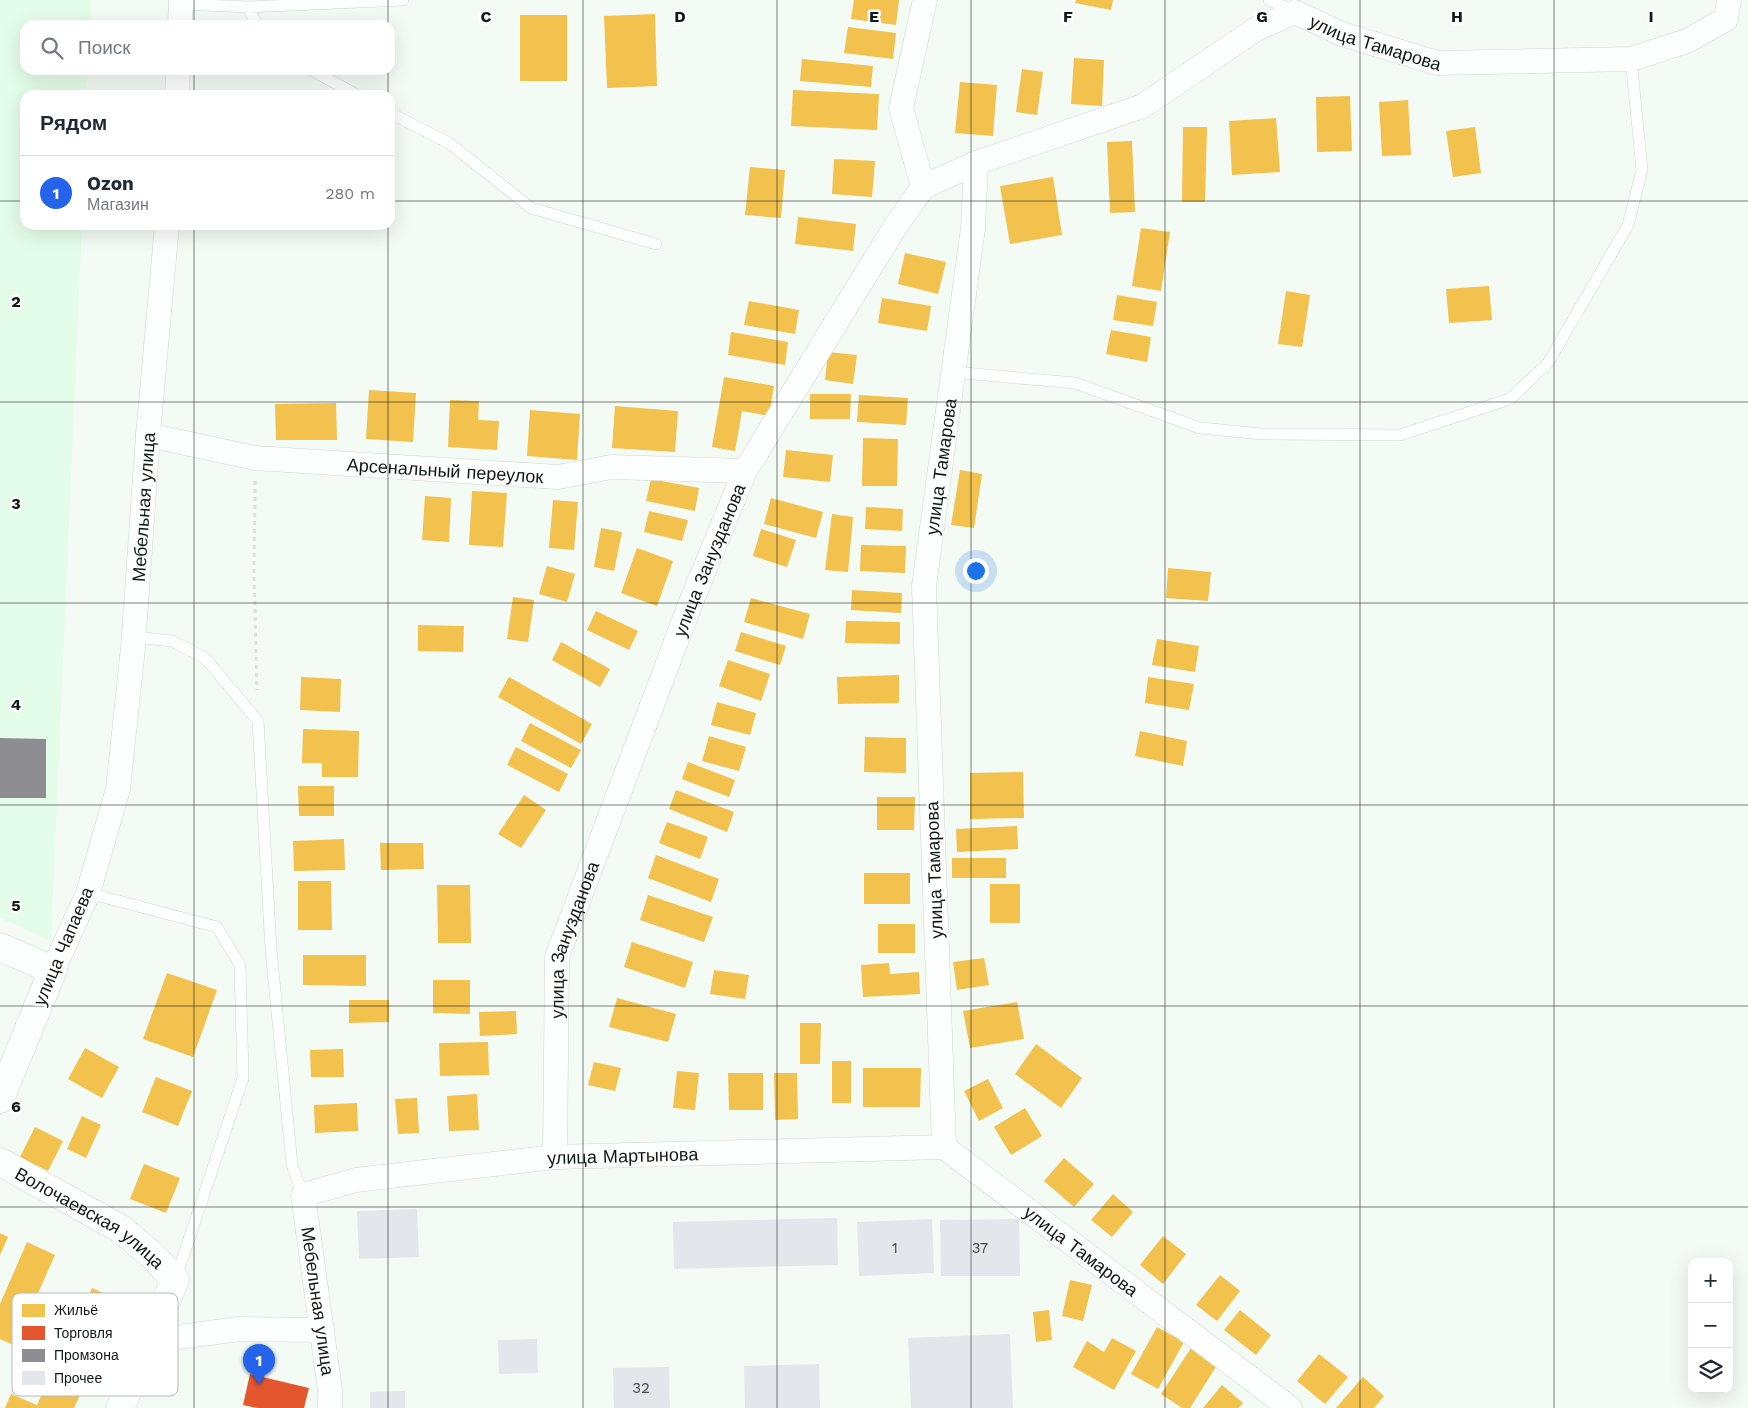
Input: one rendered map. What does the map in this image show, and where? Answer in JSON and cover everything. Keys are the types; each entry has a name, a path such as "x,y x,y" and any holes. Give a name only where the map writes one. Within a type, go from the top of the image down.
{"street":[{"path":"923,187 900,108 925,0"},
{"name":"улица Тамарова","path":"923,187 976,163 1143,106 1256,28 1295,12 1342,34 1437,63 1631,60 1687,41 1726,18 1729,0"},
{"path":"178,75 178,90"},
{"name":"улица Тамарова","path":"976,163 973,228 924,586 944,1147 1290,1408"},
{"name":"улица Занузданова","path":"555,1157 558,956 691,602 745,471 894,227 923,187"},
{"name":"Мебельная улица","path":"118,789 133,648 148,435 167,230"},
{"name":"Арсенальный переулок","path":"148,435 255,458 558,477 611,467 745,471"},
{"name":"улица Чапаева","path":"0,1099 53,970 88,893 118,789"},
{"path":"0,947 53,970"},
{"name":"улица Мартынова","path":"303,1195 356,1180 555,1157 944,1147"},
{"name":"Волочаевская улица","path":"0,1162 121,1229 154,1257 176,1280"},
{"name":"Мебельная улица","path":"303,1195 330,1390 330,1408"},
{"path":"170,1293 176,1280"},
{"path":"178,1337 239,1329 322,1330"},
{"path":"120,1408 125,1396"}],"lane":[{"path":"181,10 403,0"},
{"path":"1269,0 1295,12"},
{"path":"248,7 254,20"},
{"path":"952,372 1075,383 1200,428 1262,434 1400,435 1510,398 1548,362 1628,225 1642,170 1631,60"},
{"path":"320,75 348,90"},
{"path":"395,116 449,143 532,208 656,244"},
{"path":"133,637 172,641 205,658 258,720 271,950 292,1165 303,1195"},
{"path":"88,893 217,927 240,965 242,1078 176,1280"}],"path":[{"path":"255,458 254,575 258,720"}],"shaded area":[{"path":"0,0 91,0 90,20 20,20 20,75 88,75 87,90 20,90 20,230 82,230 51,941 0,918"}],"building: Жильё":[{"path":"854,0 899,0 896,25 851,19"},
{"path":"1076,0 1113,0 1111,10 1075,3"},
{"path":"655,14 657,86 607,88 604,16"},
{"path":"520,15 567,15 567,81 520,81"},
{"path":"848,27 896,33 893,59 844,53"},
{"path":"1074,58 1104,60 1102,106 1071,104"},
{"path":"802,59 873,66 871,87 800,81"},
{"path":"1022,69 1043,72 1037,115 1016,112"},
{"path":"960,82 997,85 993,136 955,133"},
{"path":"793,90 879,94 877,130 791,126"},
{"path":"1350,96 1352,151 1317,152 1316,97"},
{"path":"1408,100 1411,155 1382,156 1379,102"},
{"path":"1276,118 1280,172 1232,175 1229,121"},
{"path":"1183,127 1207,127 1205,202 1182,202"},
{"path":"1475,127 1481,173 1453,177 1446,131"},
{"path":"1132,141 1135,212 1110,213 1107,142"},
{"path":"834,159 875,161 872,197 832,194"},
{"path":"750,167 785,170 781,218 745,215"},
{"path":"1053,177 1062,235 1010,244 1000,186"},
{"path":"798,217 856,224 853,251 795,244"},
{"path":"1141,228 1170,232 1161,291 1132,286"},
{"path":"905,253 946,262 938,294 898,284"},
{"path":"1489,286 1492,320 1449,323 1446,289"},
{"path":"1286,291 1310,295 1302,347 1278,344"},
{"path":"1117,295 1157,302 1153,326 1113,320"},
{"path":"882,298 931,306 927,331 878,323"},
{"path":"749,301 799,310 795,334 744,325"},
{"path":"1111,330 1151,337 1147,362 1106,354"},
{"path":"731,332 788,342 785,365 728,355"},
{"path":"828,352 857,355 853,384 825,380"},
{"path":"724,377 774,386 769,416 742,411 735,451 712,447"},
{"path":"369,390 416,393 413,442 366,439"},
{"path":"810,394 851,394 850,419 810,419"},
{"path":"859,395 908,398 906,425 857,422"},
{"path":"450,400 479,401 478,420 499,421 497,450 448,447"},
{"path":"336,403 337,440 276,440 275,404"},
{"path":"615,406 678,411 675,452 612,448"},
{"path":"530,410 580,414 577,460 527,456"},
{"path":"863,438 898,439 897,486 862,486"},
{"path":"786,450 833,455 830,482 783,477"},
{"path":"960,470 982,474 974,528 951,525"},
{"path":"651,479 699,488 695,511 646,501"},
{"path":"472,491 507,493 503,547 469,545"},
{"path":"425,496 451,498 449,542 422,540"},
{"path":"771,498 823,512 816,538 764,524"},
{"path":"553,500 578,502 574,550 549,548"},
{"path":"866,507 903,509 902,531 865,529"},
{"path":"649,511 688,520 682,541 644,532"},
{"path":"832,514 853,517 848,572 825,570"},
{"path":"601,528 622,532 614,571 594,567"},
{"path":"761,529 796,540 787,567 753,556"},
{"path":"861,545 906,546 905,573 860,571"},
{"path":"637,548 673,561 657,606 621,593"},
{"path":"547,566 575,574 567,602 539,594"},
{"path":"1168,568 1211,572 1208,601 1166,598"},
{"path":"852,590 902,593 901,613 851,610"},
{"path":"513,597 534,600 528,642 507,639"},
{"path":"751,598 810,614 803,639 744,622"},
{"path":"596,611 638,631 629,650 587,630"},
{"path":"846,621 900,622 900,644 845,643"},
{"path":"418,625 464,626 463,652 418,651"},
{"path":"741,632 786,646 780,665 735,651"},
{"path":"1157,639 1199,646 1195,672 1152,665"},
{"path":"561,642 610,669 600,687 552,660"},
{"path":"728,660 770,674 761,701 719,686"},
{"path":"899,675 899,703 838,704 837,677"},
{"path":"301,677 341,679 340,712 300,710"},
{"path":"509,677 592,724 581,744 498,697"},
{"path":"1148,677 1194,684 1189,710 1145,703"},
{"path":"717,702 756,713 750,735 711,725"},
{"path":"530,723 581,750 571,768 521,741"},
{"path":"303,729 359,731 358,777 322,777 322,763 302,763"},
{"path":"1140,731 1187,741 1183,766 1135,756"},
{"path":"709,736 746,747 739,771 702,761"},
{"path":"865,737 906,738 906,773 864,772"},
{"path":"516,747 568,774 559,792 507,765"},
{"path":"688,762 735,780 729,797 682,779"},
{"path":"1023,772 1024,818 970,819 970,773"},
{"path":"298,786 334,786 334,816 299,816"},
{"path":"676,790 734,812 727,832 669,809"},
{"path":"524,795 546,810 521,848 498,834"},
{"path":"877,797 915,797 914,830 877,830"},
{"path":"667,822 708,837 700,859 659,843"},
{"path":"1017,826 1018,849 957,852 956,829"},
{"path":"344,839 345,870 294,871 293,841"},
{"path":"380,843 423,843 424,869 381,870"},
{"path":"656,855 719,879 711,902 648,878"},
{"path":"952,858 1006,858 1006,878 952,878"},
{"path":"864,873 910,873 910,904 864,904"},
{"path":"298,881 331,881 332,930 298,930"},
{"path":"990,884 1020,884 1020,923 990,923"},
{"path":"437,885 470,885 471,943 438,943"},
{"path":"648,895 713,917 704,942 640,920"},
{"path":"878,924 915,924 915,953 878,953"},
{"path":"632,942 693,962 685,988 624,967"},
{"path":"303,955 366,955 366,986 303,985"},
{"path":"984,958 989,985 957,990 953,962"},
{"path":"889,963 890,974 919,972 920,994 863,997 861,965"},
{"path":"714,970 749,975 745,999 710,994"},
{"path":"167,973 217,990 193,1057 143,1039"},
{"path":"433,980 470,980 470,1014 433,1013"},
{"path":"617,998 676,1014 668,1042 609,1027"},
{"path":"349,1000 389,1000 389,1022 349,1023"},
{"path":"1017,1002 1024,1039 970,1048 963,1011"},
{"path":"516,1011 517,1034 480,1036 479,1012"},
{"path":"800,1023 821,1023 820,1064 800,1064"},
{"path":"488,1042 489,1075 440,1076 439,1043"},
{"path":"1036,1044 1082,1078 1061,1108 1015,1074"},
{"path":"85,1048 119,1067 102,1098 68,1079"},
{"path":"343,1049 344,1077 311,1077 310,1050"},
{"path":"832,1061 851,1061 851,1103 832,1103"},
{"path":"594,1062 621,1068 615,1091 588,1085"},
{"path":"863,1068 921,1068 920,1107 863,1107"},
{"path":"677,1071 699,1073 695,1110 673,1108"},
{"path":"728,1073 763,1073 763,1110 729,1110"},
{"path":"774,1073 797,1073 798,1119 775,1120"},
{"path":"156,1077 192,1091 178,1126 142,1112"},
{"path":"988,1079 1003,1108 979,1121 964,1091"},
{"path":"477,1094 479,1130 449,1131 447,1096"},
{"path":"417,1098 419,1133 398,1134 395,1099"},
{"path":"357,1103 358,1131 315,1133 314,1105"},
{"path":"1025,1108 1042,1136 1011,1155 994,1127"},
{"path":"82,1116 101,1125 86,1158 67,1149"},
{"path":"35,1127 63,1141 48,1171 20,1157"},
{"path":"1064,1158 1094,1184 1074,1207 1044,1181"},
{"path":"144,1164 180,1178 166,1213 130,1199"},
{"path":"1113,1194 1133,1212 1112,1237 1091,1220"},
{"path":"0,1233 8,1237 0,1255"},
{"path":"1163,1236 1186,1254 1163,1284 1140,1265"},
{"path":"27,1242 55,1255 38,1293 12,1293 12,1344 0,1339 0,1304"},
{"path":"1220,1275 1240,1291 1217,1321 1196,1305"},
{"path":"1070,1280 1092,1285 1083,1321 1062,1316"},
{"path":"92,1288 103,1293 90,1293"},
{"path":"1049,1310 1052,1340 1036,1342 1033,1312"},
{"path":"1240,1310 1271,1335 1256,1355 1224,1330"},
{"path":"1157,1327 1184,1342 1158,1389 1131,1374"},
{"path":"1112,1338 1136,1351 1114,1390 1073,1367 1087,1341 1104,1352"},
{"path":"1193,1345 1219,1362 1190,1408 1182,1408 1161,1394"},
{"path":"1319,1354 1348,1377 1325,1404 1297,1381"},
{"path":"1363,1377 1384,1396 1374,1408 1336,1408"},
{"path":"1222,1385 1243,1403 1239,1408 1203,1408"},
{"path":"11,1394 37,1405 41,1396 80,1396 74,1408 5,1408"}],"building: Торговля":[{"path":"250,1374 309,1388 304,1408 257,1408 243,1405"}],"building: Промзона":[{"path":"0,738 46,739 46,798 0,798"}],"building: Прочее":[{"path":"417,1209 419,1257 359,1259 357,1211"},
{"path":"837,1218 838,1265 674,1269 673,1222"},
{"path":"932,1219 934,1273 859,1276 857,1222"},
{"path":"1019,1219 1020,1276 941,1276 940,1220"},
{"path":"1010,1334 1013,1408 911,1408 908,1338"},
{"path":"537,1339 538,1373 499,1374 498,1340"},
{"path":"819,1364 820,1408 745,1408 744,1366"},
{"path":"669,1367 670,1408 614,1408 613,1368"},
{"path":"405,1391 405,1408 370,1408 370,1392"}],"place":[{"name":"Ozon","path":"259,1385"}]}
